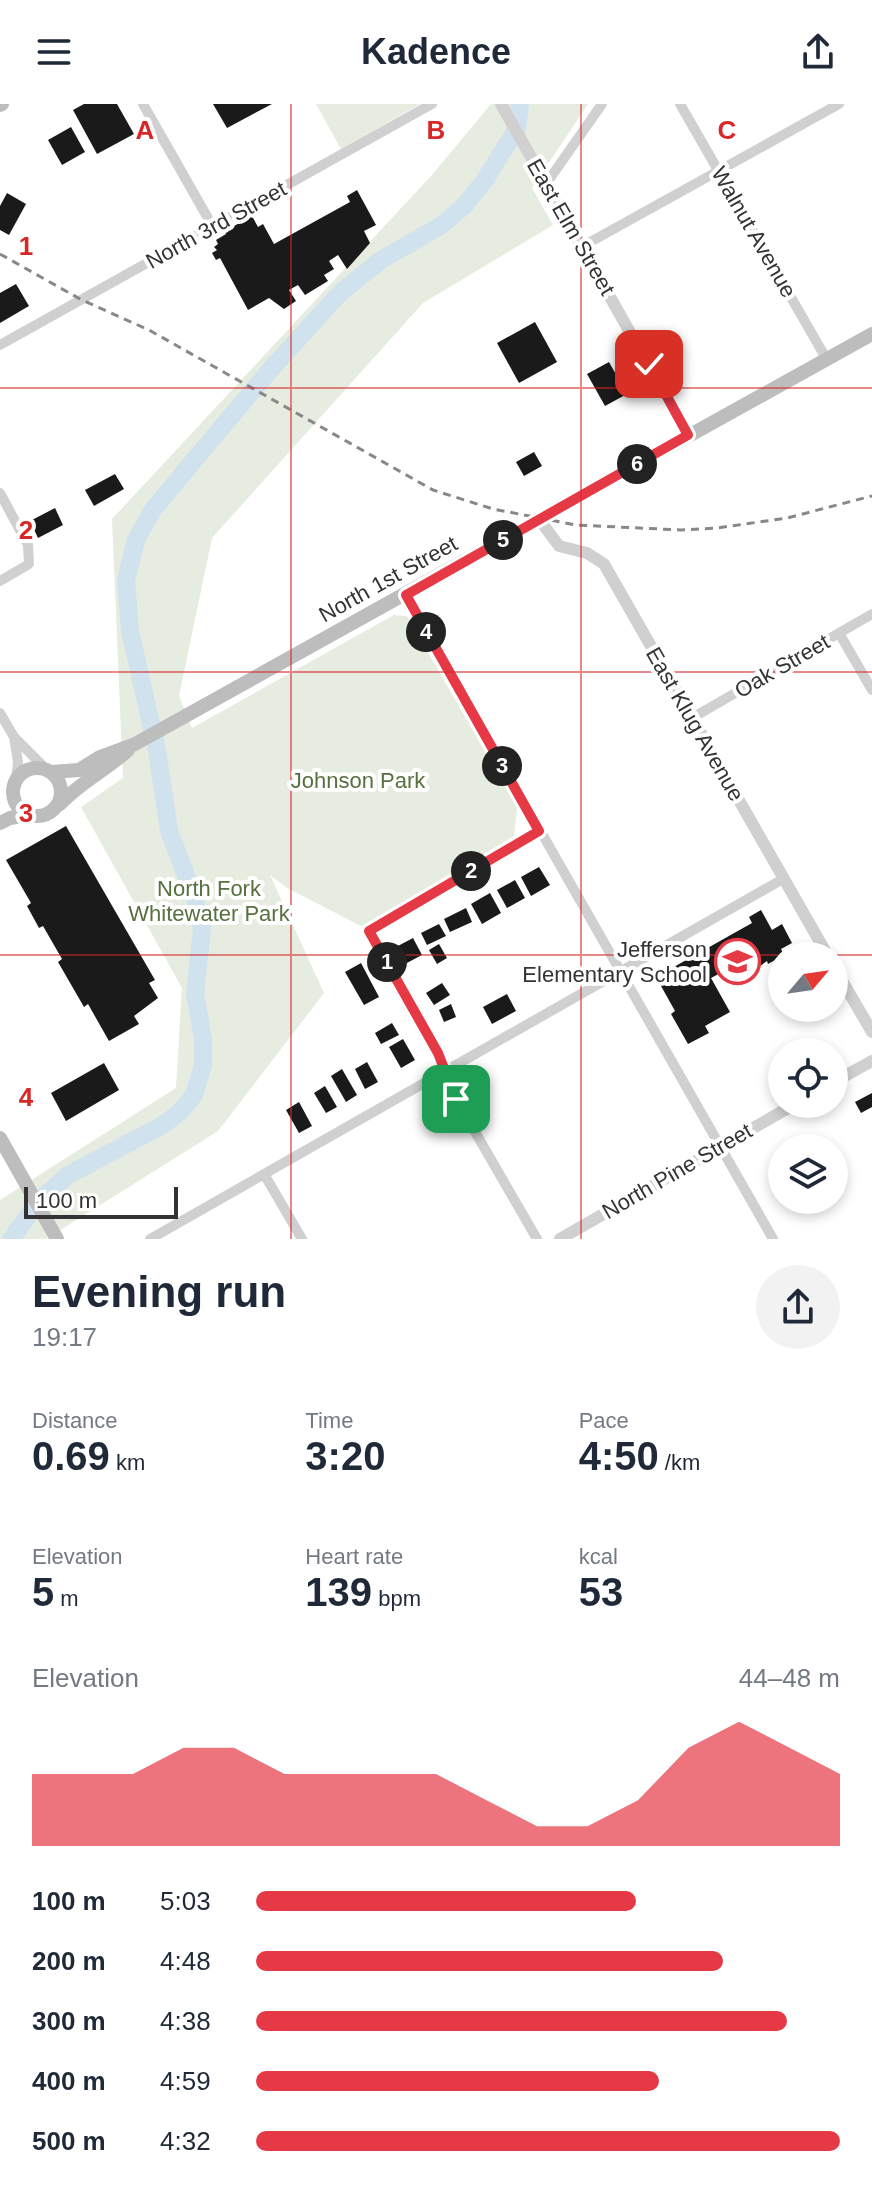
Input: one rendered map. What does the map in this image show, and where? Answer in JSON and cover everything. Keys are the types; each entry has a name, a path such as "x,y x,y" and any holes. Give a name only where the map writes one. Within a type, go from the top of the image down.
{"main road":[{"name":"North 1st Street","path":"49,770 79,770 100,757 135,744 872,334"},
{"name":"North 1st Street","path":"57,807 70,792 107,769 135,744"},
{"path":"0,806 14,783 28,769 49,770 58,778 62,793 57,807 44,816 28,815 0,823"},
{"path":"14,783 16,804 28,815"},
{"path":"0,1138 56,1237"}],"street":[{"path":"143,104 213,227"},
{"name":"North 3rd Street","path":"0,345 432,104"},
{"path":"546,184 602,104"},
{"name":"Walnut Avenue","path":"680,104 827,360"},
{"path":"583,246 839,104"},
{"name":"East Elm Street","path":"503,108 688,435"},
{"path":"0,493 28,545 29,564 0,581"},
{"name":"East Klug Avenue","path":"539,519 559,546 587,553 604,564 820,942"},
{"path":"406,595 773,1239"},
{"name":"Oak Street","path":"692,718 872,614"},
{"path":"839,633 872,690"},
{"path":"0,713 14,737 49,770"},
{"path":"14,737 18,762 14,783"},
{"path":"537,1239 456,1099 438,1053 369,931 539,831"},
{"path":"150,1239 783,879"},
{"path":"848,991 872,1032"},
{"path":"848,1074 872,1061"},
{"name":"North Pine Street","path":"560,1239 770,1118"},
{"path":"264,1174 302,1239"}],"green space":[{"path":"316,104 420,104 341,149"},
{"name":"North Fork Whitewater Park","path":"491,104 588,104 532,188 553,225 423,303 212,538 179,696 192,728 394,615 407,616 517,807 514,836 363,927 287,888 270,875 324,993 218,1131 46,1239 0,1239 0,1200 176,1088 182,988 81,807 123,778 112,519 431,176"}],"building":[{"path":"84,104 117,104 134,134 97,154 73,110"},
{"path":"213,104 272,104 227,128"},
{"path":"71,127 85,152 62,165 48,140"},
{"path":"357,190 376,225 364,231 370,243 347,269 338,255 329,261 334,269 324,275 328,281 305,295 298,285 289,290 296,301 284,309 269,298 248,310 220,258 216,260 212,253 217,250 214,247 218,244 216,240 226,234 225,231 252,216 258,227 263,224 274,244 350,202 347,196"},
{"path":"7,193 26,204 9,235 0,230 0,206"},
{"path":"16,284 29,306 0,323 0,293"},
{"path":"535,322 557,362 519,383 497,343"},
{"path":"609,362 627,394 605,406 587,374"},
{"path":"534,452 542,466 524,476 516,462"},
{"path":"115,474 124,489 94,506 85,490"},
{"path":"55,508 63,525 38,538 30,521"},
{"path":"66,826 155,980 149,983 158,998 134,1016 139,1024 109,1041 88,1004 84,1007 58,962 62,959 43,926 39,928 27,906 31,903 6,860"},
{"path":"539,867 550,885 531,896 521,877"},
{"path":"515,880 525,898 507,908 497,890"},
{"path":"490,893 501,913 482,924 471,904"},
{"path":"466,908 472,922 450,932 444,919"},
{"path":"761,910 772,930 782,924 791,942 768,942 768,964 767,961 746,976 743,969 730,977 726,970 711,978 730,1012 705,1026 709,1033 688,1044 671,1014 675,1011 656,977 752,923 749,917"},
{"path":"439,924 446,936 427,945 421,933"},
{"path":"413,938 422,955 405,964 396,947"},
{"path":"439,944 447,958 437,964 429,950"},
{"path":"361,963 379,997 364,1005 345,972"},
{"path":"442,983 450,995 434,1005 426,993"},
{"path":"507,994 516,1011 492,1024 483,1007"},
{"path":"451,1004 456,1017 444,1022 439,1010"},
{"path":"392,1023 399,1035 381,1044 375,1033"},
{"path":"403,1039 415,1060 401,1068 389,1047"},
{"path":"367,1062 378,1082 365,1089 355,1069"},
{"path":"104,1063 119,1090 66,1121 51,1093"},
{"path":"342,1069 357,1095 346,1102 331,1076"},
{"path":"325,1086 337,1107 326,1113 314,1093"},
{"path":"872,1093 872,1107 861,1113 855,1102"},
{"path":"299,1102 312,1126 299,1133 286,1110"}],"waterway":[{"path":"11,1239 40,1200 68,1175 163,1125 181,1111 194,1095 203,1065 203,1039 195,994 202,928 194,896 169,831 157,750 130,631 126,580 136,540 152,511 185,471 340,293 381,260 442,225 464,206 485,180 517,128 520,104"}],"railway":[{"path":"0,254 80,299 149,330 433,490 493,509 576,525 681,530 787,518 872,496"}],"place":[{"name":"Jefferson Elementary School","path":"738,962"}],"route":[{"path":"456,1099 438,1053 369,931 539,831 406,595 688,435 649,364"}],"park label":[{"name":"Johnson Park","path":"358,780"}]}
